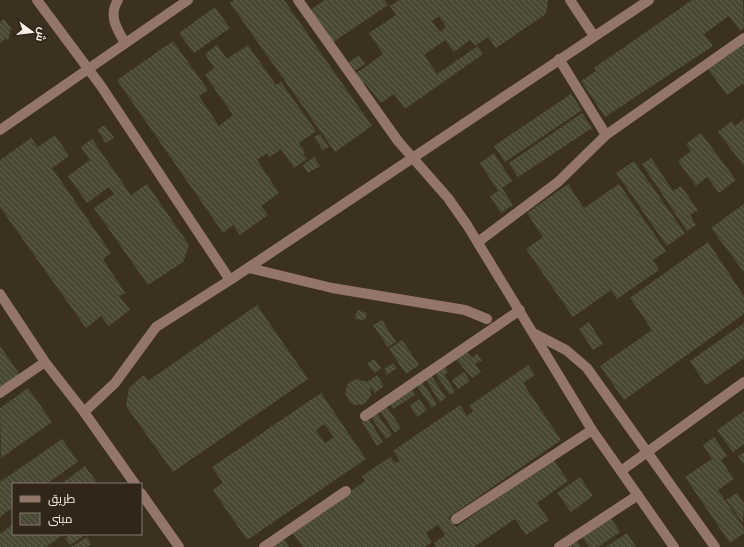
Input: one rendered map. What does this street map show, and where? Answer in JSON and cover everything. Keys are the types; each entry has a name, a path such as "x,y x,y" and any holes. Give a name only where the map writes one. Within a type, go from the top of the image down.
{"street":[{"path":"118,0 113,11 113,18 125,43"},
{"path":"0,130 188,0"},
{"path":"298,0 398,141 448,198 478,242 592,430 674,547"},
{"path":"570,0 594,36"},
{"path":"84,412 115,383 156,328 649,0"},
{"path":"40,1 87,70 100,86 230,280"},
{"path":"478,242 558,182 606,135 744,38"},
{"path":"559,59 606,135"},
{"path":"248,268 332,288 465,310 487,319"},
{"path":"0,294 45,362 84,412 133,483"},
{"path":"365,416 520,310"},
{"path":"534,334 566,350 587,368 715,547"},
{"path":"0,393 45,362"},
{"path":"621,471 646,451 744,382"},
{"path":"456,520 592,430"},
{"path":"264,547 346,491"},
{"path":"142,494 179,547"},
{"path":"559,547 638,495"}],"building":[{"path":"234,0 284,0 372,126 335,152 230,3"},
{"path":"325,0 384,0 388,5 332,43 310,10"},
{"path":"399,0 548,1 546,14 496,48 488,37 475,46 470,40 454,52 445,40 424,55 437,74 478,46 483,54 405,109 394,94 381,103 365,83 363,85 355,74 383,54 369,33 396,15 390,6","holes":["439,16 446,27 440,32 432,21"]},
{"path":"692,0 743,0 744,28 740,31 729,16 704,34 713,46 605,117 581,81 596,71 594,68"},
{"path":"215,7 230,28 194,53 179,33"},
{"path":"4,19 11,28 8,41 6,38 0,43 0,22"},
{"path":"173,41 208,90 199,96 219,126 233,115 205,75 214,68 205,54 217,45 227,59 248,45 276,85 281,82 316,131 299,143 305,152 303,154 307,159 294,168 281,149 270,157 267,153 257,160 279,193 261,206 268,215 240,235 233,225 223,233 117,80"},
{"path":"744,43 744,83 727,95 708,69"},
{"path":"359,55 365,64 355,71 349,62"},
{"path":"571,94 582,110 505,162 494,146"},
{"path":"582,113 592,128 518,177 509,163"},
{"path":"744,119 744,166 718,132 732,121 735,126"},
{"path":"104,125 114,138 106,143 97,130"},
{"path":"701,133 736,180 719,193 707,177 696,186 678,161 691,151 686,144"},
{"path":"320,134 329,147 323,150 314,137"},
{"path":"55,135 69,156 52,168 111,253 103,259 125,293 119,296 130,310 109,326 101,316 86,328 0,207 0,160 31,138 38,147"},
{"path":"92,139 131,195 147,184 189,245 183,262 148,285 94,208 114,194 109,187 87,203 68,176 90,160 81,147"},
{"path":"494,153 512,181 502,188 513,205 501,213 490,196 498,191 480,163"},
{"path":"314,157 320,166 308,173 303,165"},
{"path":"651,158 673,191 681,186 698,210 690,215 696,225 687,231 642,164"},
{"path":"634,161 685,233 667,246 616,173"},
{"path":"568,184 584,208 619,184 666,251 653,260 659,270 617,299 611,290 573,317 526,249 543,237 527,213"},
{"path":"744,204 744,272 711,228"},
{"path":"708,242 744,296 744,314 624,400 600,366 652,330 630,298"},
{"path":"257,305 308,379 173,472 126,406 129,388 144,375 148,381"},
{"path":"357,310 367,313 365,320 355,319"},
{"path":"382,320 396,342 388,347 373,325"},
{"path":"589,322 603,344 593,350 579,329"},
{"path":"744,323 744,358 706,385 690,361"},
{"path":"402,340 419,365 406,374 389,349"},
{"path":"0,346 20,375 0,389"},
{"path":"467,352 472,358 477,354 482,360 475,364 481,372 472,378 456,359"},
{"path":"374,359 381,368 375,373 367,364"},
{"path":"393,363 397,368 387,375 384,369"},
{"path":"528,365 535,375 523,383 561,440 449,517 456,527 553,459 568,481 537,503 549,520 526,535 515,519 474,547 437,547 434,543 445,535 438,525 426,533 432,542 425,547 303,547 292,532 365,481 362,476 378,465 391,457 395,463 400,461 393,451 460,405 467,416 473,411 469,406"},
{"path":"445,367 448,372 444,375 455,391 450,395 435,373"},
{"path":"464,372 470,381 458,389 452,380"},
{"path":"377,375 384,386 375,393 370,386 371,396 364,404 354,405 350,402 345,393 348,383 357,379 367,382"},
{"path":"431,375 446,398 440,402 425,379"},
{"path":"422,382 437,404 432,408 417,386"},
{"path":"28,388 52,422 1,458 0,408"},
{"path":"412,388 415,395 393,409 389,403"},
{"path":"321,393 366,459 247,540 213,490 223,483 212,467","holes":["324,424 334,437 325,443 316,430"]},
{"path":"419,399 427,410 417,417 410,406"},
{"path":"387,407 401,428 395,433 380,411"},
{"path":"744,411 744,444 733,452 717,430"},
{"path":"377,413 392,435 386,439 371,417"},
{"path":"368,418 383,442 377,446 362,422"},
{"path":"714,437 727,456 721,460 734,479 718,490 744,528 744,533 730,543 685,477 712,459 703,445"},
{"path":"62,439 78,462 47,483 12,483 12,508 0,517 0,482"},
{"path":"744,452 744,464 738,456"},
{"path":"85,466 97,483 62,483"},
{"path":"580,477 593,496 571,512 557,493"},
{"path":"737,493 744,503 743,523 726,500"},
{"path":"611,518 620,532 598,547 589,547 582,537"},
{"path":"12,525 12,535 63,535 46,547 0,547 0,534"},
{"path":"627,533 636,547 606,547"},
{"path":"70,535 85,535 70,545 65,538"},
{"path":"87,537 91,544 87,547 71,547"},
{"path":"283,538 289,547 270,547"},
{"path":"576,540 581,547 565,547"}]}
